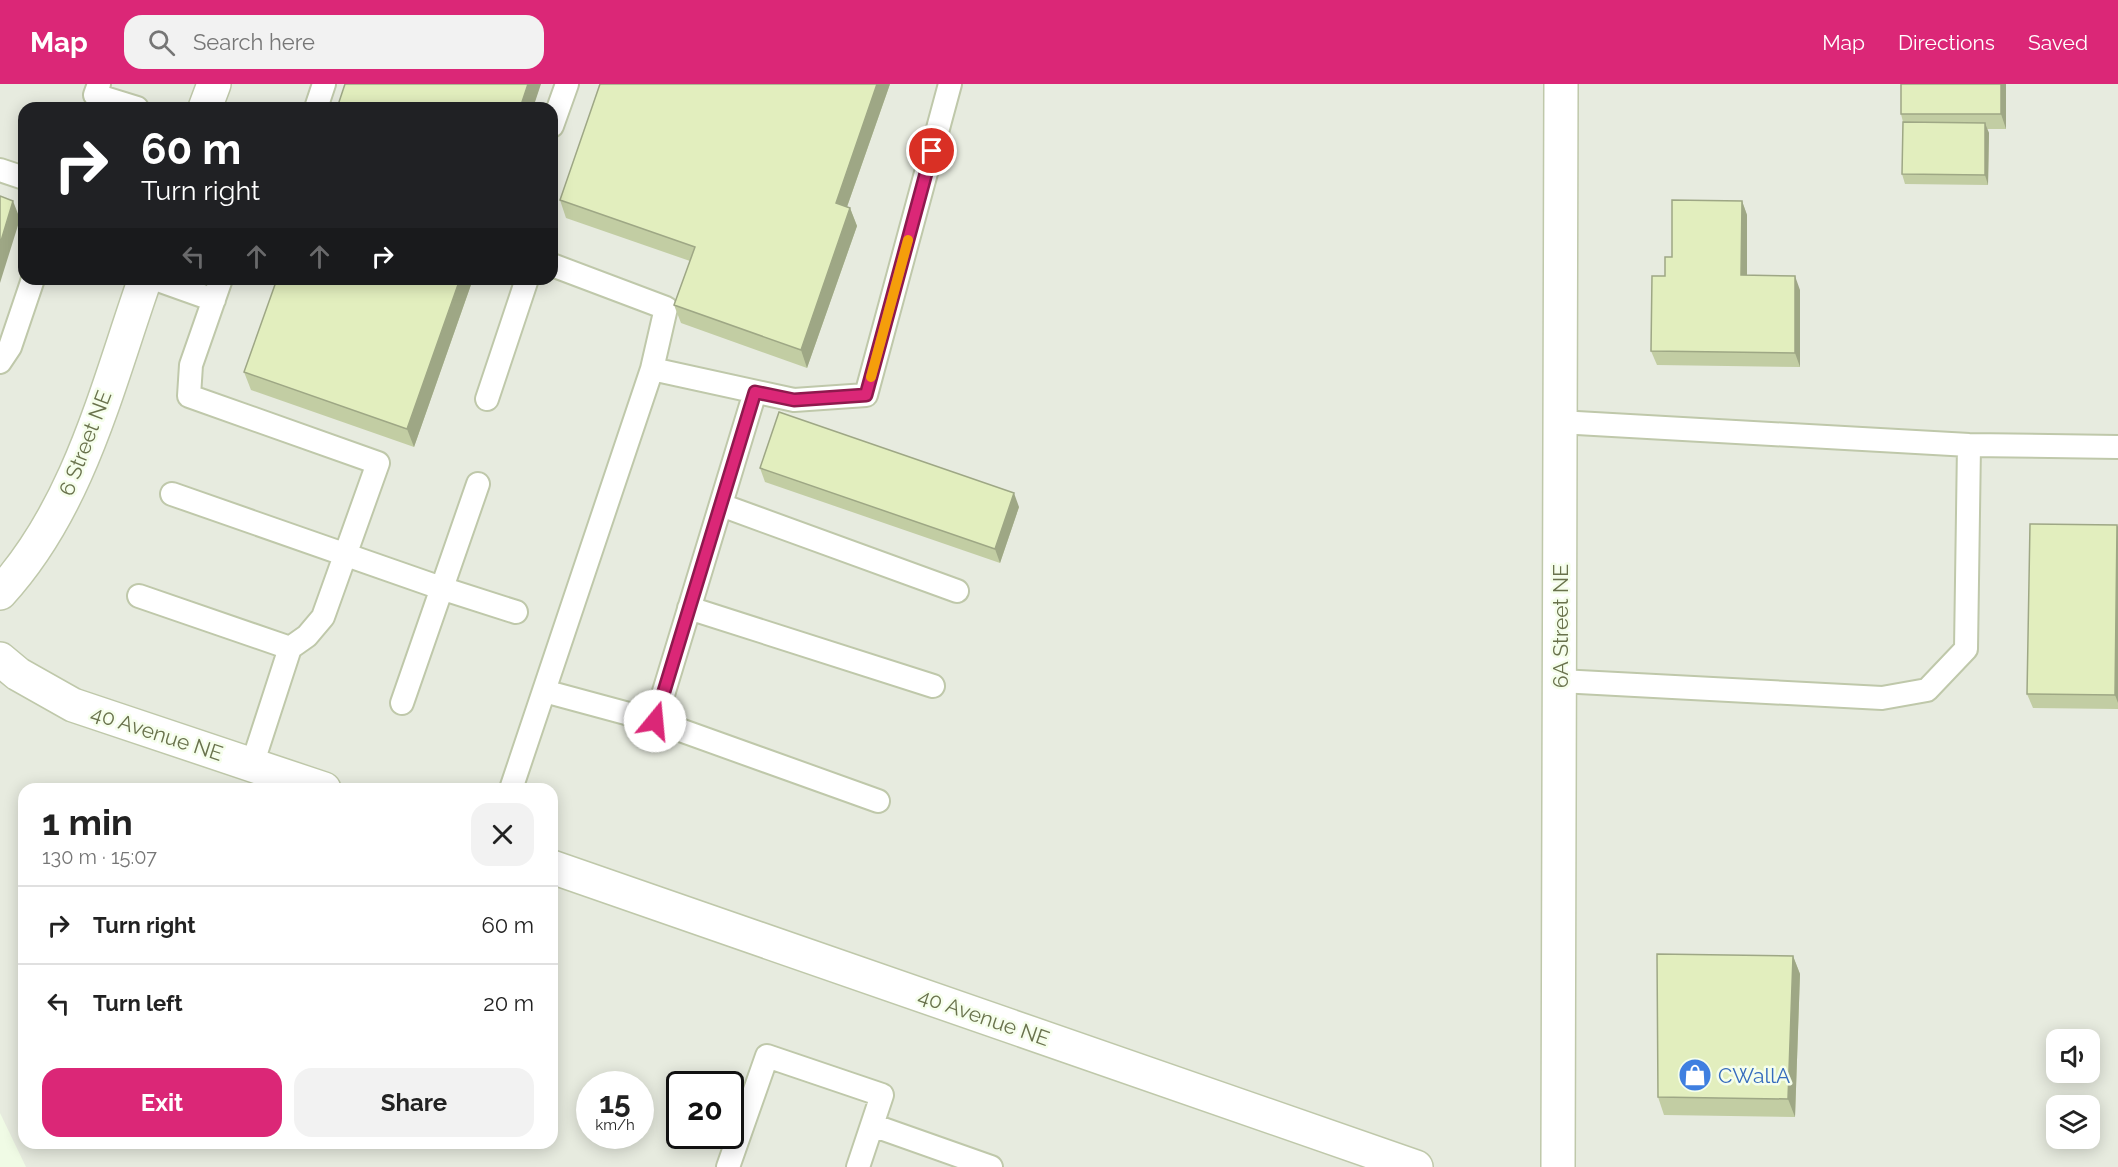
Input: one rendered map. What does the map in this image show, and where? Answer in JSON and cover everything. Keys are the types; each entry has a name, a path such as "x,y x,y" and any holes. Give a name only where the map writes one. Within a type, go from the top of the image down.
{"street":[{"path":"207,102 214,84"},
{"name":"6A Street NE","path":"1558,1167 1561,84"},
{"name":"6 Street NE","path":"0,593 18,573 56,516 81,462 143,285"},
{"name":"40 Avenue NE","path":"0,658 18,674 73,705 306,783"},
{"name":"40 Avenue NE","path":"558,869 1416,1167"}],"lane":[{"path":"318,102 324,84"},
{"path":"558,109 567,84"},
{"path":"652,369 794,400 866,395 950,84"},
{"path":"95,96 116,102"},
{"path":"0,170 18,176"},
{"path":"513,783 652,369 666,308 558,267"},
{"path":"0,362 10,347 31,285"},
{"path":"172,285 214,300"},
{"path":"219,285 191,365 189,396 378,463 323,617 307,636 290,648 252,765"},
{"path":"487,399 525,285"},
{"path":"655,721 755,392"},
{"path":"1559,422 1969,445 2118,447"},
{"path":"1560,681 1882,698 1927,690 1966,649 1969,445"},
{"path":"402,703 478,484"},
{"path":"172,494 516,612"},
{"path":"721,505 957,591"},
{"path":"140,596 290,648"},
{"path":"689,608 933,686"},
{"path":"544,691 655,721 878,801"},
{"path":"728,1167 767,1056 882,1095 858,1167"},
{"path":"872,1125 991,1167"}],"shaded area":[{"path":"0,84 2118,84 2118,1167 26,1167 0,1113"}],"building":[{"path":"345,84 528,84 522,102 339,102"},
{"path":"600,84 877,84 836,203 850,208 801,350 674,305 695,247 560,200"},
{"path":"1901,84 2001,84 2001,114 1901,114"},
{"path":"1903,122 1985,123 1985,175 1902,174"},
{"path":"0,196 13,201 0,244"},
{"path":"1672,200 1742,201 1741,275 1795,276 1795,353 1651,351 1652,276 1665,276 1665,257 1672,257"},
{"path":"275,285 458,285 407,429 244,372"},
{"path":"779,412 1014,493 995,549 760,468"},
{"path":"2030,524 2117,525 2115,695 2027,694"},
{"path":"1657,954 1793,956 1788,1099 1658,1097"}],"slow traffic":[{"path":"871,377 908,240"}],"place":[{"name":"CWallA","path":"1695,1075"}],"route":[{"path":"655,721 755,392 794,400 866,395 932,151"}]}
